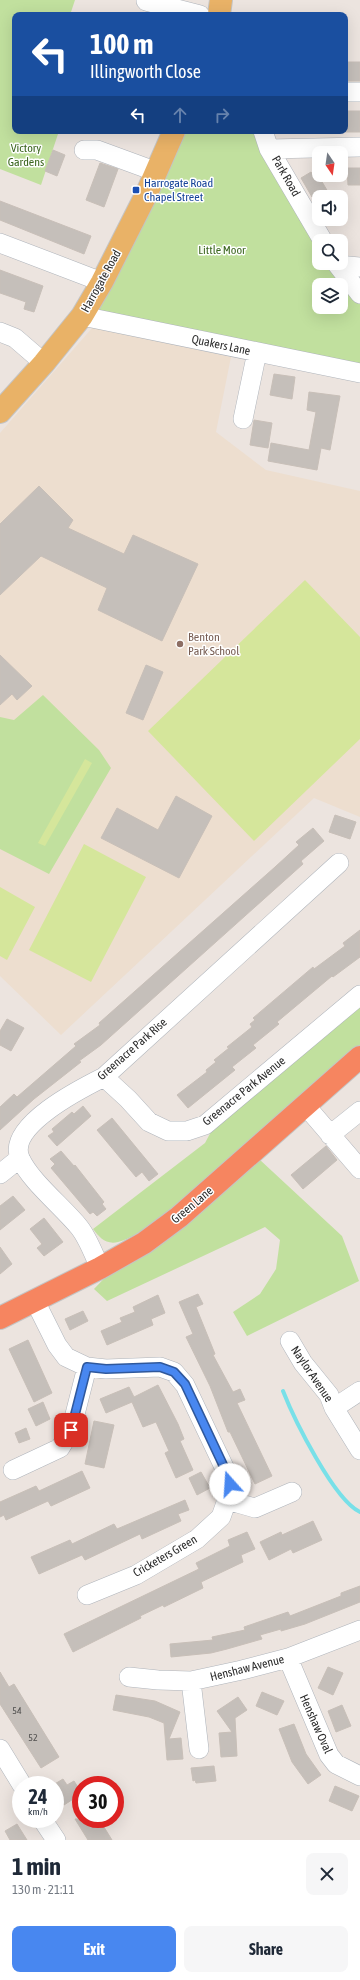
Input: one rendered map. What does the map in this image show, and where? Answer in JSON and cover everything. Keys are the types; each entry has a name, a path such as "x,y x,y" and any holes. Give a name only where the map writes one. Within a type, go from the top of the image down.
{"highway":[{"name":"Green Lane","path":"0,1318 100,1268 144,1243 179,1217 360,1057"}],"main road":[{"path":"219,12 221,0"},
{"name":"Harrogate Road","path":"0,412 44,363 82,316 102,282 157,172 173,134"}],"street":[{"path":"146,0 189,12"},
{"path":"348,92 360,92"},
{"path":"266,140 360,147"},
{"name":"Park Road","path":"266,140 319,234"},
{"path":"84,150 97,150 157,172"},
{"path":"0,243 102,282"},
{"path":"348,265 360,267"},
{"path":"342,270 360,294"},
{"name":"Quakers Lane","path":"82,316 360,373"},
{"path":"0,332 15,338 44,363"},
{"path":"243,419 257,352"},
{"name":"Greenacre Park Rise","path":"20,1158 18,1149 20,1139 28,1128 63,1098 104,1076 339,863"},
{"name":"Greenacre Park Avenue","path":"104,1076 149,1122 168,1131 187,1131 205,1125 360,995"},
{"path":"305,1105 360,1169"},
{"path":"330,1135 360,1110"},
{"path":"0,1174 20,1158 39,1183 80,1228 100,1268"},
{"name":"Cricketers Green","path":"35,1301 57,1345 66,1356 87,1367 106,1369 160,1367 174,1372 185,1384 224,1467 230,1484 227,1500 221,1517 197,1538 136,1575 87,1594"},
{"name":"Naylor Avenue","path":"290,1341 303,1363 328,1395 334,1408 360,1450"},
{"path":"13,1470 60,1448 71,1430 87,1367"},
{"name":"Naylor Avenue","path":"334,1408 360,1391"},
{"path":"227,1500 255,1508 292,1492"},
{"name":"Henshaw Avenue","path":"130,1677 191,1681 288,1658 360,1630"},
{"name":"Henshaw Oval","path":"288,1658 329,1755 336,1764 360,1776"},
{"path":"191,1681 198,1749"},
{"path":"0,1749 16,1776"}],"shaded area":[{"name":"Benton Park School","path":"93,327 231,357 216,432 266,470 360,491 360,817 314,798 61,1035 0,976 0,433"}],"green space":[{"name":"Victory Gardens","path":"0,0 75,0 71,12 12,12 12,134 58,134 41,185 0,169"},
{"name":"Little Moor","path":"173,134 265,134 315,234 312,234 312,270 341,270 348,278 312,278 312,314 348,314 348,278 360,294 360,373 82,316"},
{"path":"305,580 360,637 360,739 254,841 148,731"},
{"path":"43,695 99,750 111,768 49,874 0,849 0,717 14,720"},
{"path":"85,759 92,763 45,846 38,843"},
{"path":"84,844 146,877 91,982 29,950"},
{"path":"0,887 35,907 7,960 0,956"},
{"path":"360,1003 360,1045 179,1203 153,1223 129,1238 114,1243 103,1240 98,1235 93,1229 205,1143 213,1128"},
{"path":"259,1159 342,1236 359,1281 247,1336 233,1312 260,1294 276,1269 280,1240 265,1227 107,1301 94,1289 121,1261"}],"building":[{"path":"348,62 360,62 360,81 348,81"},
{"path":"348,111 360,111 360,132 348,132"},
{"path":"53,150 65,155 57,176 45,171"},
{"path":"100,163 118,169 104,207 86,200"},
{"path":"348,168 360,168 360,185 348,185"},
{"path":"311,172 312,182 322,182 327,190 312,190 312,197 301,178"},
{"path":"0,201 91,236 84,254 0,220"},
{"path":"0,270 43,286 34,312 24,309 26,302 0,293"},
{"path":"274,374 295,377 292,399 270,395"},
{"path":"309,392 340,396 330,450 321,448 317,470 268,461 271,443 309,450 316,412 307,410"},
{"path":"254,420 272,423 268,448 250,445"},
{"path":"39,486 73,520 68,528 124,554 133,535 198,564 162,641 98,610 107,588 41,556 0,595 0,524"},
{"path":"0,655 32,686 17,700 12,694 0,705"},
{"path":"146,665 163,672 143,720 126,713"},
{"path":"176,796 212,816 179,878 101,838 117,808 158,830"},
{"path":"335,815 356,822 350,839 329,832"},
{"path":"313,828 324,841 301,861 303,864 101,1045 79,1061 81,1062 34,1099 0,1130 0,1107 14,1094 17,1097 76,1046 74,1044 100,1025 99,1023 299,845 296,842"},
{"path":"360,930 360,957 333,977 332,976 277,1022 279,1024 253,1045 256,1048 232,1067 235,1070 188,1108 177,1095 207,1072 206,1070 216,1062 214,1060 229,1048 227,1047 252,1027 250,1024 255,1020 253,1018 313,967 314,969 345,946 343,943"},
{"path":"7,1019 24,1028 11,1051 0,1045 0,1031"},
{"path":"83,1106 91,1116 57,1146 48,1136 54,1132 52,1129 72,1112 74,1114"},
{"path":"112,1118 158,1174 149,1181 142,1172 136,1177 97,1130"},
{"path":"326,1146 337,1160 303,1189 291,1175"},
{"path":"61,1151 74,1166 75,1165 104,1202 102,1204 106,1209 97,1216 93,1212 90,1214 51,1168 55,1164 50,1159"},
{"path":"13,1196 25,1210 0,1230 0,1206"},
{"path":"44,1218 63,1242 44,1256 37,1248 42,1244 30,1229"},
{"path":"0,1247 12,1264 0,1274"},
{"path":"198,1294 203,1304 196,1307 215,1354 213,1355 233,1392 240,1389 245,1400 237,1403 272,1476 255,1484 230,1432 228,1432 210,1386 186,1337 193,1334 179,1302"},
{"path":"158,1295 165,1313 151,1319 153,1325 107,1345 101,1331 122,1322 120,1318 135,1312 133,1307"},
{"path":"83,1311 88,1321 70,1330 65,1319"},
{"path":"28,1340 52,1393 34,1402 9,1349"},
{"path":"158,1385 178,1424 184,1439 180,1441 193,1470 176,1478 165,1453 169,1451 156,1422 143,1427 132,1402 106,1413 100,1399 129,1387 134,1397"},
{"path":"43,1402 50,1419 36,1426 28,1409"},
{"path":"94,1421 114,1425 104,1468 85,1464"},
{"path":"26,1428 30,1439 19,1443 15,1433"},
{"path":"82,1471 90,1488 51,1506 48,1501 6,1520 4,1515 0,1517 0,1502 36,1486 39,1491"},
{"path":"201,1472 210,1488 197,1495 189,1478"},
{"path":"185,1500 189,1510 178,1514 181,1521 142,1539 140,1534 85,1560 82,1555 39,1574 31,1557 70,1540 72,1544 114,1524 117,1529"},
{"path":"313,1521 322,1540 293,1553 291,1549 269,1560 260,1542 281,1532 282,1535"},
{"path":"247,1532 255,1549 241,1555 243,1562 201,1582 203,1588 164,1607 163,1605 140,1616 141,1618 73,1652 64,1634 199,1569 196,1563 230,1546 228,1540"},
{"path":"360,1586 360,1602 305,1624 260,1635 262,1639 211,1653 171,1657 170,1644 213,1640 212,1637 245,1630 244,1627 288,1612 290,1616 341,1596 341,1593"},
{"path":"328,1667 343,1673 333,1695 318,1688"},
{"path":"0,1672 9,1687 14,1684 59,1757 41,1768 0,1704"},
{"path":"262,1692 284,1701 277,1715 256,1706"},
{"path":"116,1695 155,1701 180,1712 169,1739 181,1738 183,1759 167,1760 164,1723 149,1717 113,1710"},
{"path":"238,1697 247,1710 235,1718 237,1756 221,1757 219,1733 232,1732 217,1711"},
{"path":"342,1705 351,1726 336,1732 328,1711"},
{"path":"294,1724 306,1754 321,1775 308,1784 292,1762 279,1729"},
{"path":"214,1766 216,1781 196,1783 195,1780 193,1781 191,1768"},
{"path":"64,1780 67,1785 72,1782 72,1800 64,1805"},
{"path":"335,1786 359,1796 352,1811 329,1801"},
{"path":"12,1827 20,1828 27,1840 10,1840 5,1831"},
{"path":"81,1828 105,1828 112,1840 88,1840"}],"waterway":[{"path":"283,1391 305,1438 327,1476 350,1505 360,1512"}],"place":[{"name":"Harrogate Road Chapel Street","path":"136,190"},
{"name":"Benton Park School","path":"180,644"}],"route":[{"path":"71,1430 87,1367 106,1369 160,1367 174,1372 185,1384 224,1467 230,1484"}]}
